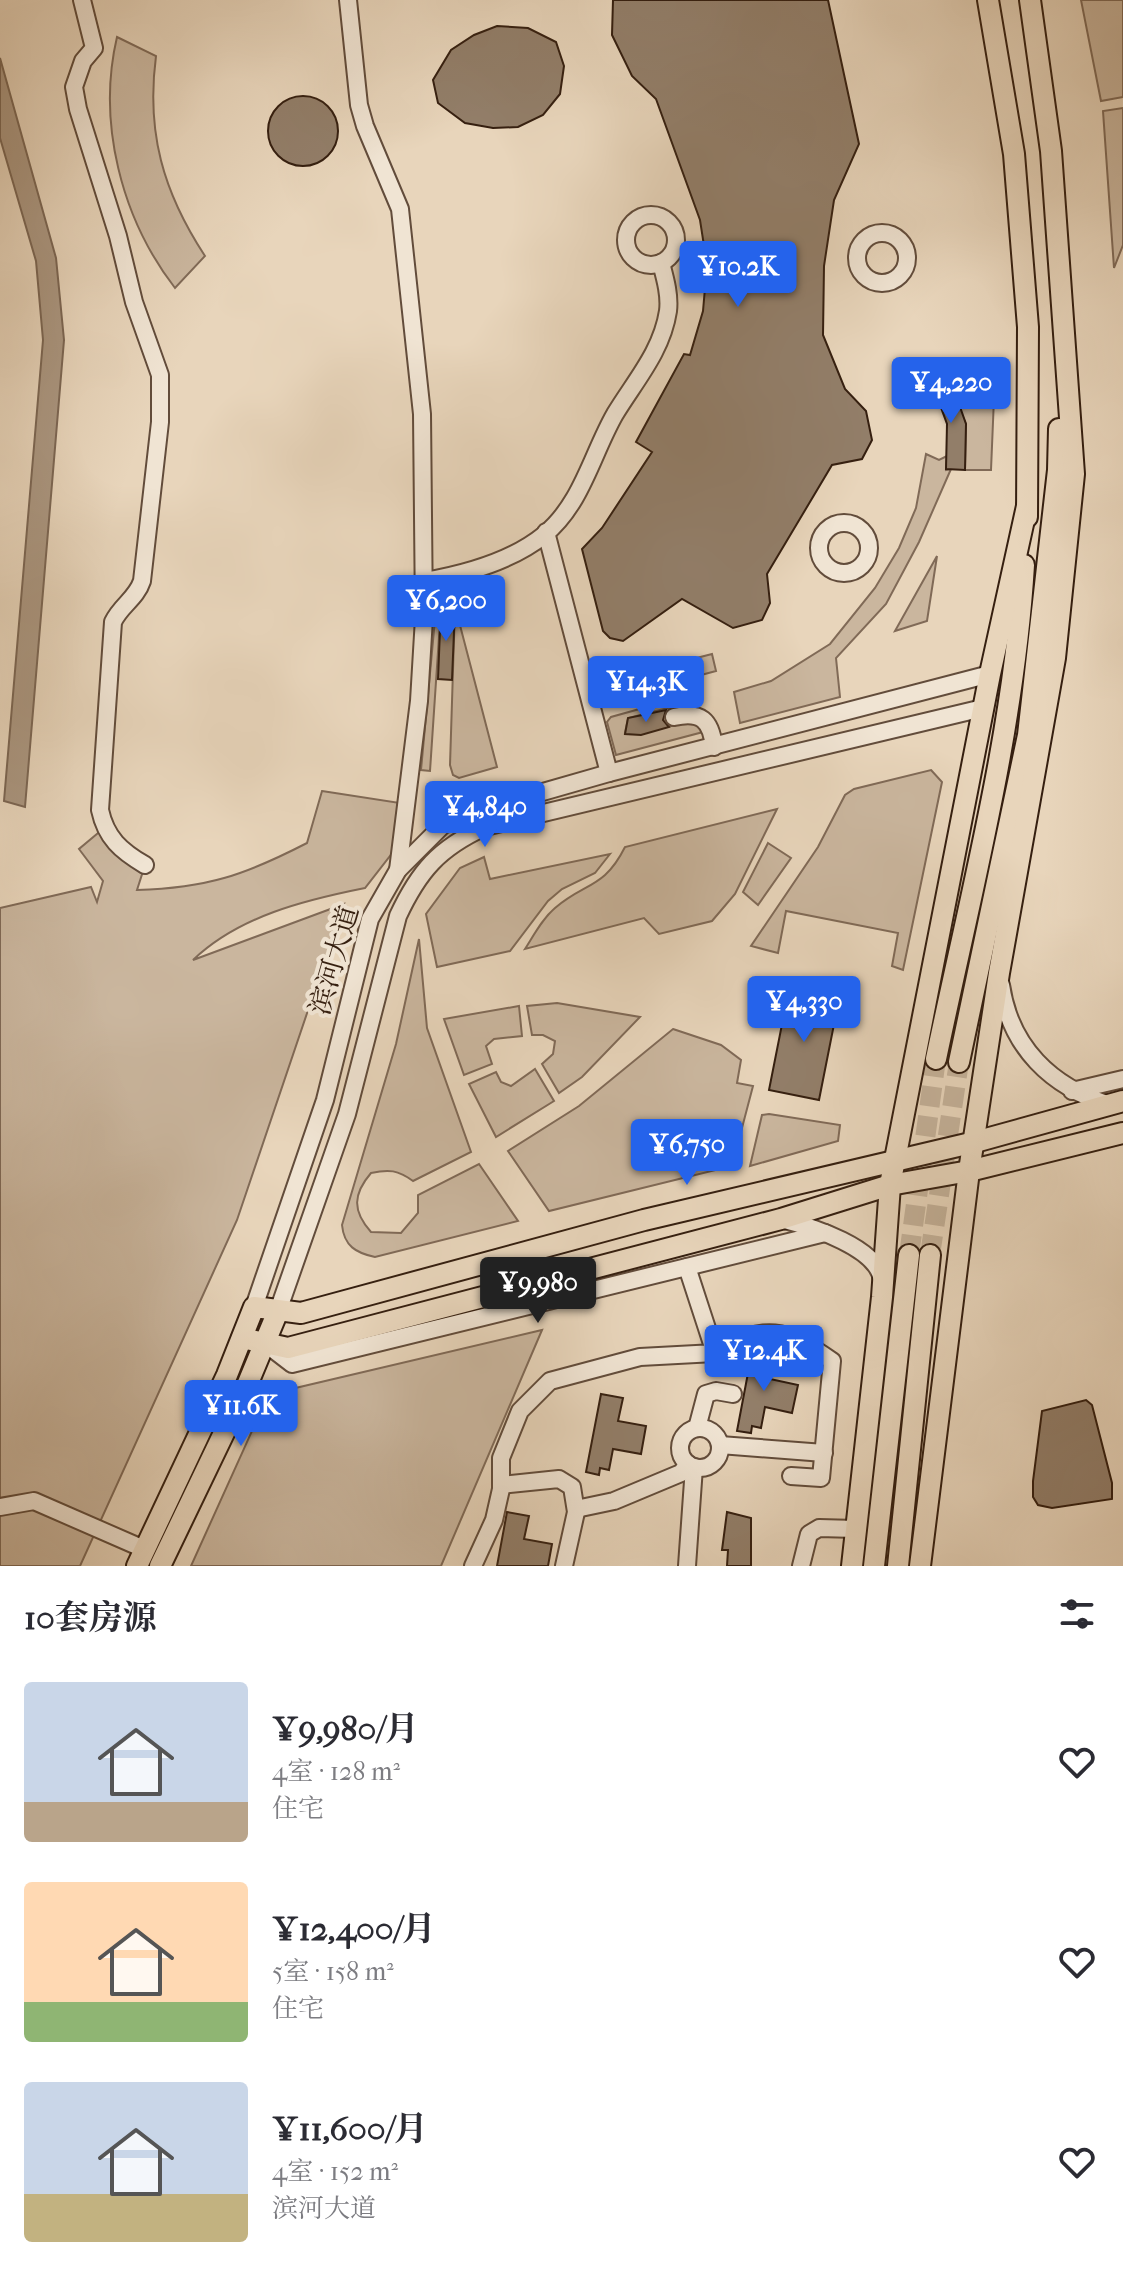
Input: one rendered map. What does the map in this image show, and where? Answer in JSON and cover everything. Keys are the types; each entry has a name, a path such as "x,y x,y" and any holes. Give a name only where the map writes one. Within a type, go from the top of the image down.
{"main road":[{"path":"936,1059 1020,639 1027,506 1025,296 1014,154 988,0"},
{"path":"920,1566 969,1171 999,973 1055,658 1072,490 1051,151 1030,0"},
{"path":"959,1062 1028,735 1058,470 1062,313"},
{"path":"852,1566 882,1297 890,1185 983,708 1027,506"},
{"path":"254,1307 301,1313 644,1220 975,1142 1117,1103"},
{"path":"242,1338 288,1348 781,1219 890,1185 969,1171 1123,1133"},
{"path":"874,1566 909,1255"},
{"path":"898,1566 930,1255"},
{"name":"滨河大道","path":"140,1557 254,1307"},
{"name":"滨河大道","path":"160,1566 278,1311"}],"street":[{"path":"82,0 94,48 83,61 74,87 78,109 118,236 134,302 160,375 160,422 142,581 137,596 120,607 113,622 100,810 104,828 120,851 145,865"},
{"path":"348,0 359,105 400,209 422,414 425,581 419,701 398,870"},
{"path":"425,581 465,573 507,556 546,532 586,481 614,416 654,356 668,311 661,263"},
{"path":"546,532 609,773"},
{"name":"滨河大道","path":"254,1307 325,1100 370,919 398,870 443,825 473,812 609,773 990,674"},
{"name":"滨河大道","path":"278,1311 347,1114 398,916 417,880 454,841 485,827 983,708"},
{"path":"674,717 692,713 704,718 712,729 714,747"},
{"path":"999,973 1005,1013 1036,1065 1072,1091 1117,1103"},
{"path":"1072,1091 1123,1079"},
{"path":"781,1219 825,1233 874,1262 882,1275 882,1297"},
{"path":"265,1343 292,1364 825,1233"},
{"path":"687,1267 715,1353"},
{"path":"473,1566 494,1520 501,1485 501,1458 520,1411 550,1381 640,1357 715,1353 745,1334 779,1331 832,1361 821,1478 791,1476"},
{"path":"697,1428 706,1394 716,1391 733,1394"},
{"path":"576,1509 614,1501 691,1466 713,1463 720,1445 715,1433 697,1428 685,1434 680,1446 691,1466 687,1566"},
{"path":"720,1445 824,1453"},
{"path":"501,1485 559,1479 572,1487 576,1509 564,1566"},
{"path":"0,1507 34,1501 140,1557"},
{"path":"801,1566 809,1534 819,1528 856,1529"}],"shaded area":[{"path":"1081,0 1123,0 1123,97 1101,101"},
{"path":"117,37 156,56 154,110 161,160 178,208 205,256 175,288 140,231 118,168 110,102"},
{"path":"0,58 56,258 64,340 25,807 4,801 43,340 36,261 0,138"},
{"path":"1123,108 1123,245 1114,268 1103,111"},
{"path":"994,398 991,470 965,470 966,424 955,399"},
{"path":"926,454 939,460 947,456 946,470 951,469 919,542 886,604 836,658 840,697 740,723 734,692 771,681 830,644 875,588 899,548 916,508"},
{"path":"937,556 927,621 895,631"},
{"path":"450,587 497,767 459,778 453,775 450,765 455,607 441,607 430,771 421,770 437,598"},
{"path":"712,654 716,671 604,701 599,683"},
{"path":"686,696 692,702 628,718 625,733 644,733 682,724 700,726 703,732 616,755 607,722 611,717"},
{"path":"931,770 942,782 903,970 892,966 898,933 786,911 778,953 751,946 818,847 845,795 854,789"},
{"path":"322,791 400,803 393,852 365,888 296,904 252,921 211,945 193,960 344,904 237,1220 80,1566 0,1566 0,908 91,887 97,902 103,881 79,849 104,828 145,865 137,890 205,883 264,864 307,843"},
{"path":"777,809 735,894 712,921 659,934 644,918 525,949 550,912 602,878 625,847"},
{"path":"768,843 791,858 758,905 743,892"},
{"path":"610,854 595,873 562,889 548,901 510,951 437,967 426,914 460,868 484,857 490,879"},
{"path":"419,939 427,1028 471,1152 413,1181 393,1171 371,1173 358,1195 360,1217 371,1232 401,1233 418,1213 418,1195 479,1164 518,1221 375,1257 352,1247 345,1238 342,1225 396,1044"},
{"path":"557,1003 640,1017 582,1077 559,1093 542,1064 553,1054 555,1041 543,1035 532,1035 527,1006"},
{"path":"519,1006 522,1036 494,1039 486,1046 492,1064 464,1075 444,1019"},
{"path":"673,1029 721,1045 741,1060 737,1083 753,1086 732,1166 549,1211 508,1151 579,1106"},
{"path":"535,1069 554,1101 496,1137 469,1084 496,1072 501,1082 511,1086"},
{"path":"762,1115 840,1125 838,1141 750,1166"},
{"path":"542,1330 441,1566 191,1566 266,1400 287,1390"}],"building":[{"path":"613,0 828,0 859,144 834,200 824,266 823,335 845,389 866,411 872,440 862,459 832,465 767,574 770,603 762,620 733,628 682,599 623,641 610,638 603,631 582,549 602,528 652,452 636,442 684,354 690,355 703,311 707,265 700,220 656,99 632,76 612,35"},
{"path":"497,26 528,28 556,42 564,66 560,94 543,115 518,127 493,128 465,123 438,103 433,80 451,50 474,35"},
{"path":"303,96 322,102 332,112 338,131 332,150 322,160 303,166 284,160 274,150 268,131 274,112 284,102"},
{"path":"931,379 951,393 960,407 966,424 965,470 946,469 947,424 940,405 924,394"},
{"path":"441,606 455,607 452,680 438,679"},
{"path":"666,710 663,720 669,727 641,735 625,734 628,718"},
{"path":"789,989 839,999 819,1100 769,1090"},
{"path":"752,1352 774,1356 770,1379 798,1385 792,1413 765,1407 761,1428 752,1426 751,1433 737,1431"},
{"path":"601,1394 623,1398 618,1421 646,1426 641,1454 613,1449 609,1470 600,1468 599,1475 586,1472"},
{"path":"1086,1400 1092,1405 1112,1483 1112,1499 1052,1508 1038,1505 1033,1497 1033,1481 1042,1411"},
{"path":"507,1512 529,1516 524,1539 552,1544 548,1566 497,1566"},
{"path":"727,1512 751,1518 751,1566 727,1566 728,1550 722,1550"}],"tunnel":[{"path":"909,1255 936,1059"},
{"path":"930,1255 959,1062"}]}
